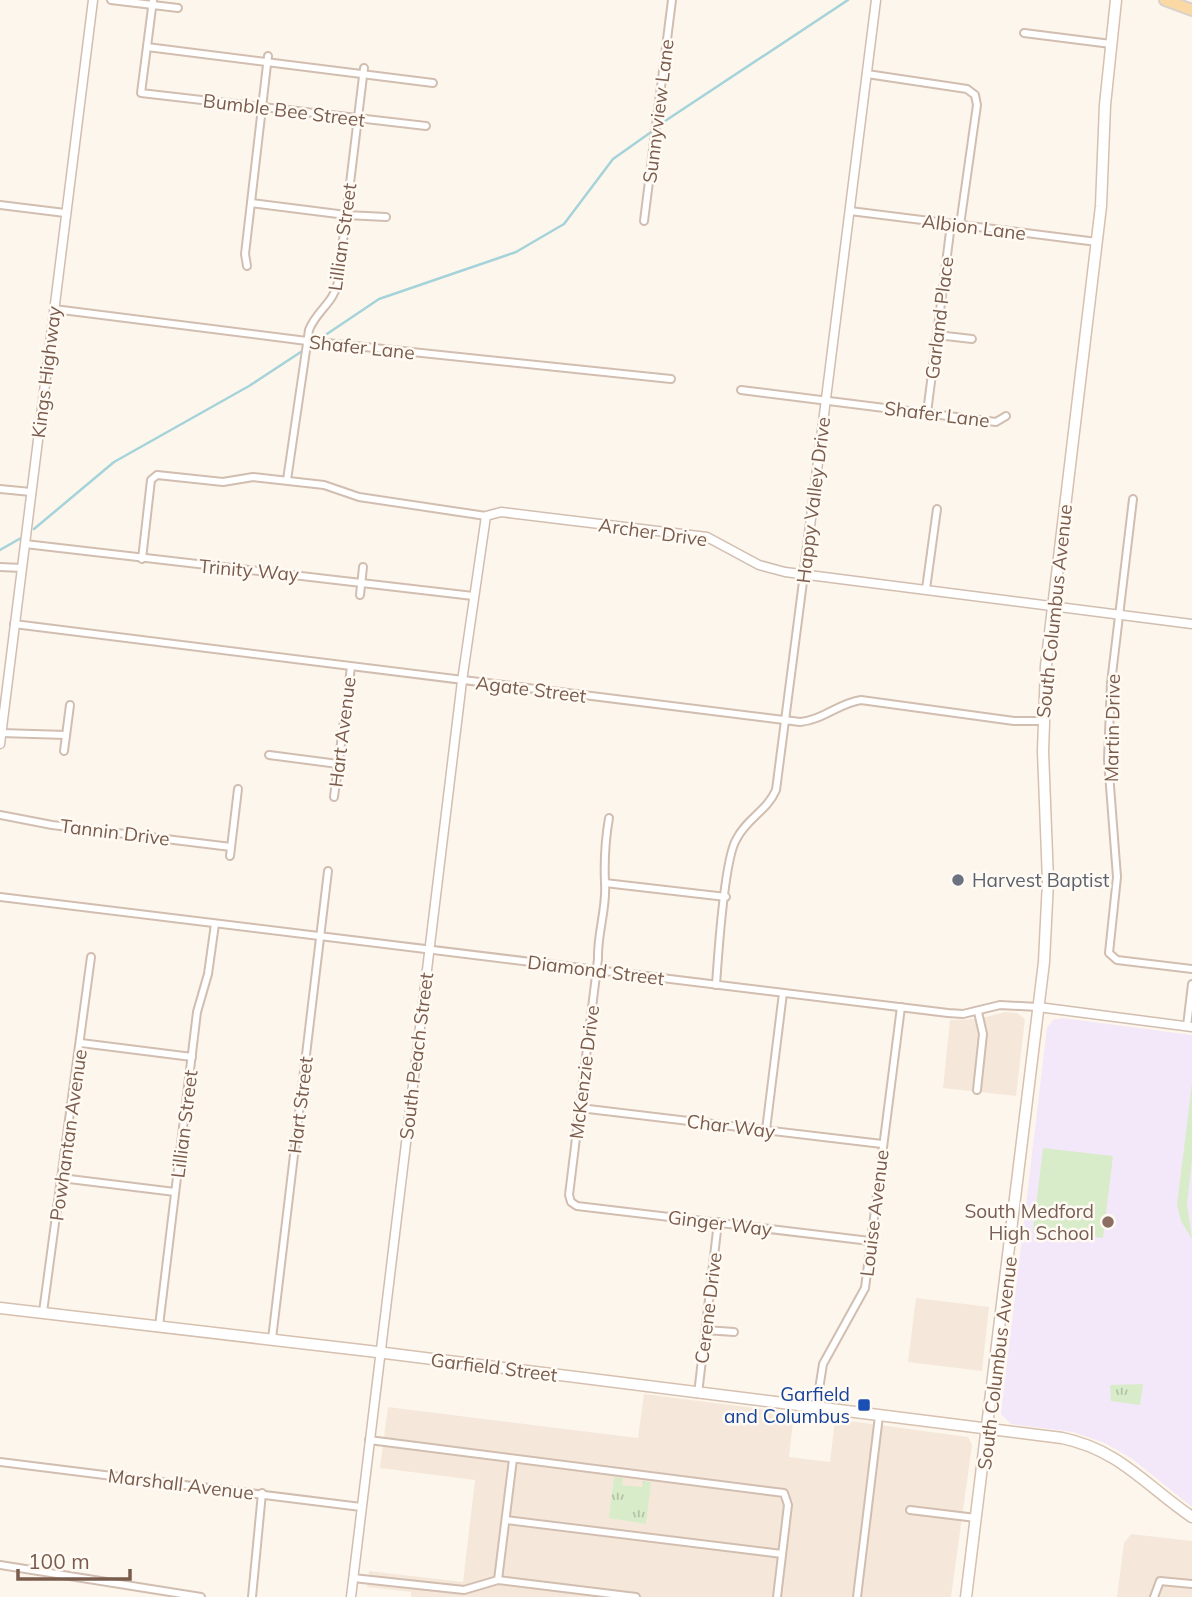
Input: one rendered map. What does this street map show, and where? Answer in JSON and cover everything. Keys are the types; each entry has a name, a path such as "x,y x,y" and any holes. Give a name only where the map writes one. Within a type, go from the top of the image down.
{"main road":[{"name":"South Columbus Avenue","path":"966,1597 1038,1007 1048,881 1043,721 1052,606 1097,242 1105,105 1116,0"},
{"path":"1165,0 1192,10"},
{"name":"Garfield Street","path":"0,1308 379,1352 1062,1438 1098,1448 1130,1467 1192,1517"}],"street":[{"name":"Kings Highway","path":"0,744 93,0"},
{"path":"111,0 178,8"},
{"name":"Sunnyview Lane","path":"644,221 672,0"},
{"name":"Happy Valley Drive","path":"716,985 735,841 744,826 765,809 776,790 876,0"},
{"path":"153,3 147,47 364,71 433,83"},
{"path":"1024,33 1111,44"},
{"name":"Bumble Bee Street","path":"147,47 141,93 426,126"},
{"path":"247,265 245,254 268,59"},
{"name":"Lillian Street","path":"287,480 307,341 313,320 332,300 336,291 364,71"},
{"path":"867,74 967,89 975,94 977,105 960,225"},
{"path":"251,203 346,215 386,217"},
{"path":"0,205 65,214"},
{"name":"Albion Lane","path":"850,211 1097,242"},
{"name":"Garland Place","path":"927,413 951,224"},
{"name":"Shafer Lane","path":"54,309 307,341 671,379"},
{"path":"937,335 972,339"},
{"name":"Shafer Lane","path":"741,390 996,422 1006,416"},
{"name":"Archer Drive","path":"142,559 153,477 176,476 223,482 253,477 324,485 368,499 486,516 501,512 707,537 759,565 804,574 1192,624"},
{"path":"0,489 31,492"},
{"name":"Martin Drive","path":"1133,499 1109,728 1108,760 1117,855 1110,957 1192,969"},
{"path":"926,589 937,509"},
{"name":"South Peach Street","path":"351,1597 462,681 486,516"},
{"name":"Trinity Way","path":"25,544 473,596"},
{"path":"0,567 22,568"},
{"path":"360,595 363,567"},
{"name":"Agate Street","path":"14,624 786,720 814,720 844,704 861,700 1014,721 1043,721"},
{"name":"Hart Avenue","path":"334,797 351,667"},
{"path":"64,751 70,705"},
{"path":"1,733 66,735"},
{"path":"269,755 338,764"},
{"path":"230,856 238,789"},
{"name":"Tannin Drive","path":"0,815 52,825 231,846"},
{"name":"McKenzie Drive","path":"571,1202 597,970 605,883 602,866 610,818"},
{"name":"Hart Street","path":"272,1339 328,871"},
{"path":"605,883 726,897"},
{"name":"Diamond Street","path":"0,897 948,1013 978,1012 1000,1005 1038,1007 1189,1026"},
{"name":"Lillian Street","path":"159,1326 197,1012 205,992 215,924"},
{"name":"Powhantan Avenue","path":"43,1312 91,957"},
{"path":"1189,1026 1192,984"},
{"path":"765,1130 783,993"},
{"name":"Louise Avenue","path":"816,1408 823,1364 863,1295 901,1007"},
{"path":"977,1090 983,1034 978,1012"},
{"path":"81,1043 191,1057"},
{"name":"Char Way","path":"580,1108 883,1144"},
{"path":"61,1178 176,1192"},
{"name":"Ginger Way","path":"571,1202 577,1206 870,1241"},
{"name":"Cerene Drive","path":"698,1394 718,1222"},
{"path":"705,1330 734,1332"},
{"path":"857,1597 879,1416"},
{"path":"369,1440 784,1493 788,1505 776,1597"},
{"path":"498,1580 513,1459"},
{"name":"Marshall Avenue","path":"0,1462 361,1507"},
{"path":"252,1597 262,1493"},
{"path":"910,1510 976,1518"},
{"path":"506,1520 782,1554"},
{"path":"0,1565 158,1594 201,1597"},
{"path":"353,1578 455,1593 498,1580 636,1597"},
{"path":"1154,1597 1158,1583 1164,1580 1192,1584"}],"shaded area":[{"path":"1005,1012 1017,1013 1025,1019 1016,1096 943,1088 950,1020 978,1019"},
{"name":"South Medford High School","path":"1062,1018 1192,1035 1192,1507 1131,1458 1105,1443 1073,1432 1011,1424 1001,1414 1047,1028 1053,1020"},
{"path":"916,1298 989,1307 982,1371 908,1362"},
{"path":"644,1394 794,1413 789,1457 830,1462 835,1419 968,1437 972,1445 951,1597 411,1597 411,1592 367,1587 369,1571 463,1582 475,1480 380,1468 388,1407 638,1438"},
{"path":"1131,1534 1192,1541 1192,1597 1117,1597 1124,1543"}],"green space":[{"path":"1192,1083 1192,1160 1187,1204 1192,1239 1181,1221 1177,1205"},
{"path":"1043,1148 1113,1156 1103,1238 1033,1230"},
{"path":"1143,1384 1140,1405 1111,1401 1110,1385"},
{"path":"614,1477 623,1478 622,1485 642,1487 643,1481 651,1482 646,1524 609,1518"}],"waterway":[{"path":"659,125 848,0"},
{"path":"318,340 379,299 516,252 564,224 613,159 654,130"},
{"path":"34,529 114,462 249,386 313,344"},
{"path":"0,550 21,538"}],"place":[{"name":"Harvest Baptist","path":"958,880"},
{"name":"South Medford High School","path":"1108,1222"},
{"name":"Garfield and Columbus","path":"864,1405"}]}
